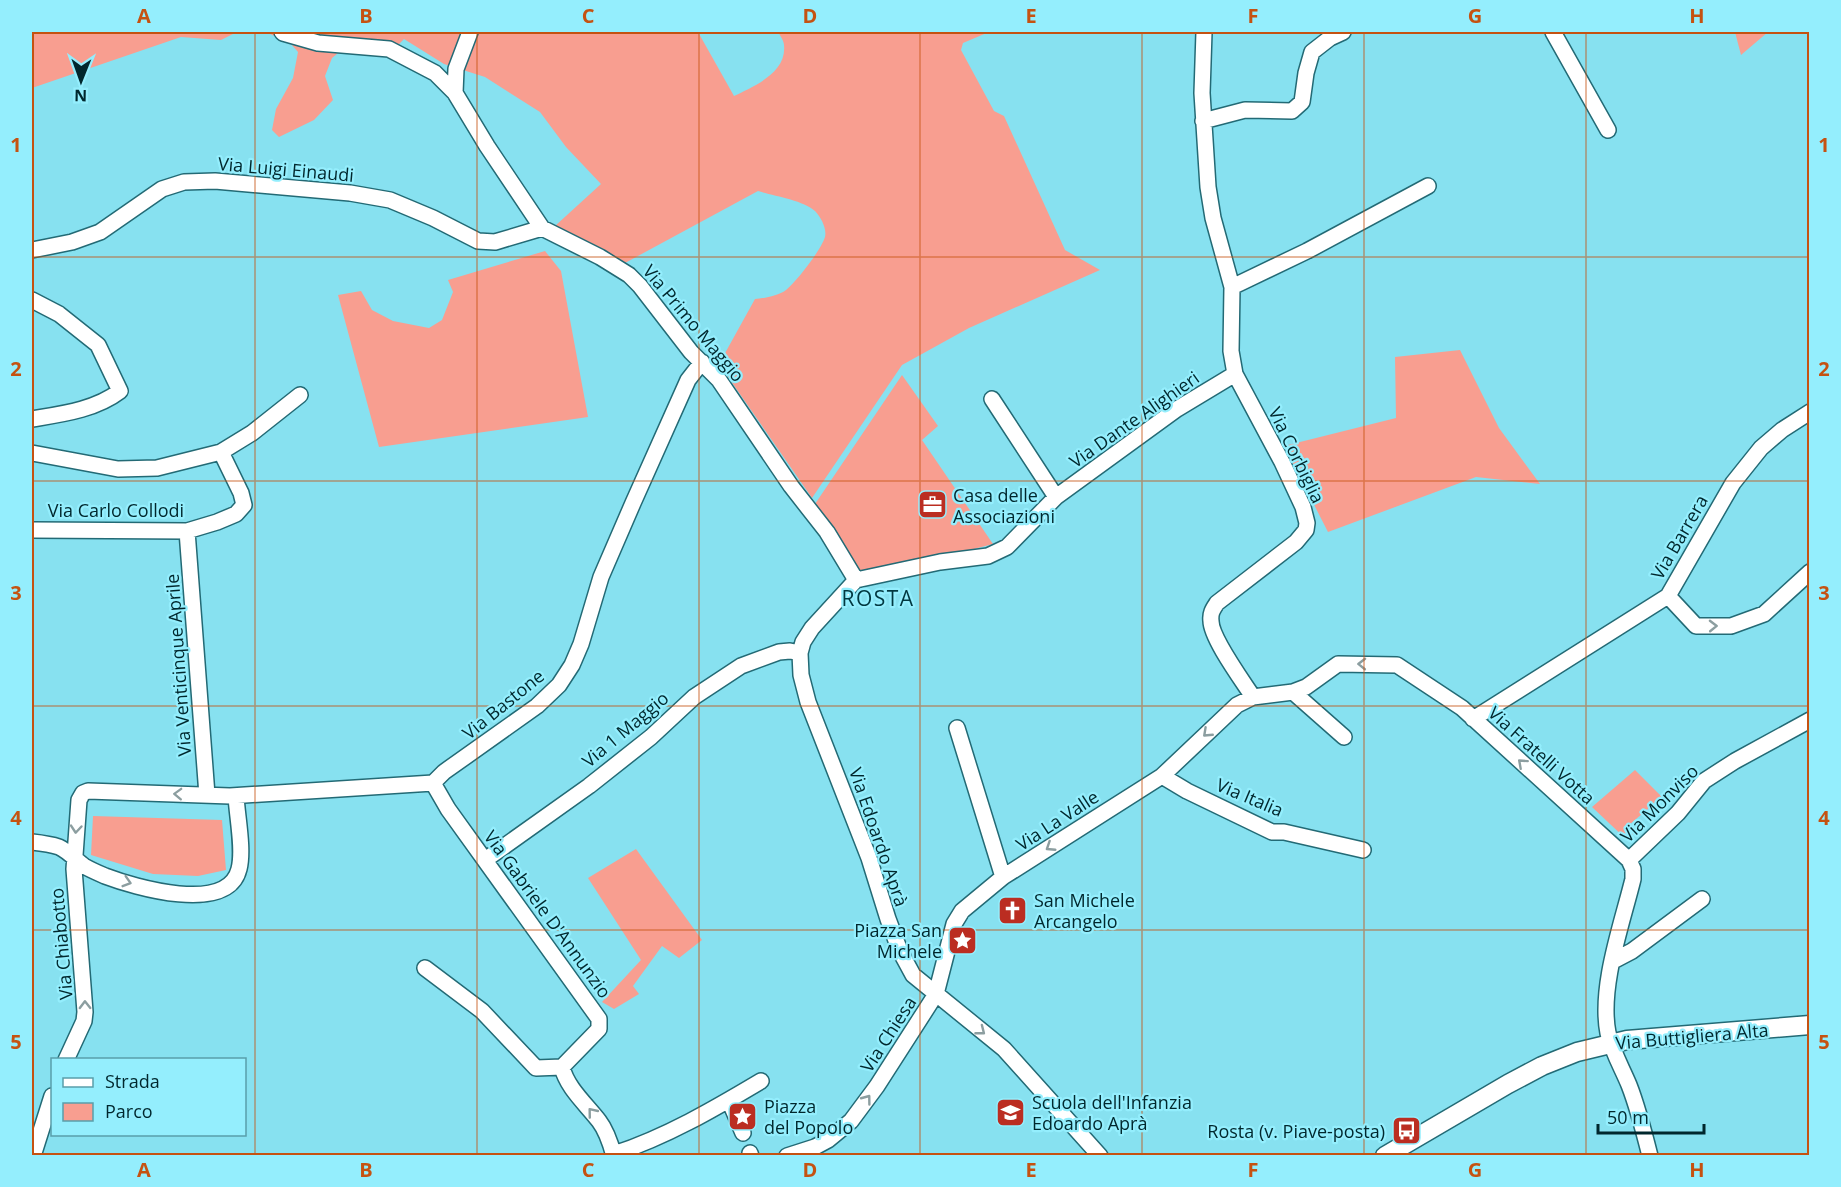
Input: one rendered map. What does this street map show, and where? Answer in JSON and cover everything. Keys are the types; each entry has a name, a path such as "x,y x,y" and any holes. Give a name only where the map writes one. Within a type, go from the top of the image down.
{"street":[{"name":"Via Primo Maggio","path":"282,32 318,43 389,49 435,74 454,93 542,228 600,257 629,275 692,352 719,380 791,486 826,532 856,580"},
{"path":"454,93 456,69 470,32"},
{"name":"Via Corbiglia","path":"1204,32 1202,93 1208,187 1212,218 1232,287 1231,351 1234,374 1282,462 1303,507 1307,523 1306,530 1296,542 1217,603 1211,612 1210,623 1214,635 1253,697"},
{"path":"1203,121 1245,110 1292,111 1302,102 1312,52 1342,32"},
{"path":"1553,32 1608,130"},
{"name":"Via Luigi Einaudi","path":"32,250 72,242 100,232 162,189 184,182 215,181 350,193 390,200 433,218 478,241 495,242 542,228"},
{"path":"1232,287 1307,251 1428,186"},
{"path":"32,300 58,314 98,345 120,391 108,400 69,413 32,419"},
{"name":"Via Bastone","path":"433,783 444,772 537,706 559,685 572,665 602,577 633,504 688,380 702,362"},
{"name":"Via Dante Alighieri","path":"856,580 940,562 988,556 1007,547 1056,497 1177,409 1234,374"},
{"path":"32,453 118,468 157,468 221,452 252,433 300,395"},
{"path":"992,399 1056,497"},
{"name":"Via Barrera","path":"1473,719 1668,596 1733,483 1761,448 1809,412"},
{"name":"Via Carlo Collodi","path":"32,530 187,531 217,522 236,514 244,505 241,493 221,452"},
{"name":"Via Venticinque Aprile","path":"187,531 207,795"},
{"path":"1668,596 1696,626 1731,626 1764,614 1809,572"},
{"path":"800,653 803,642 812,628 856,580"},
{"name":"Via 1 Maggio","path":"485,860 651,737 693,697 741,666 779,652 800,653"},
{"name":"Via Edoardo Aprà","path":"800,653 801,675 808,702 869,858 896,940 913,975 1004,1049 1100,1155"},
{"name":"Via Fratelli Votta","path":"1253,697 1293,692 1306,687 1338,664 1397,664 1462,708 1629,860"},
{"path":"1293,692 1344,737"},
{"name":"Via La Valle","path":"957,728 1003,878 1162,776 1238,705 1253,697"},
{"name":"Via Monviso","path":"1629,860 1678,813 1704,782 1735,761 1809,720"},
{"name":"Via Italia","path":"1162,776 1187,791 1272,832 1284,832 1363,850"},
{"path":"74,858 79,800 83,793 88,791 236,796 433,783"},
{"name":"Via Gabriele D'Annunzio","path":"433,783 448,809 599,1019 599,1029 563,1070"},
{"path":"32,842 47,843 61,848 86,867 106,876 151,889 188,894 216,892 227,887 239,871 236,796"},
{"name":"Via Chiabotto","path":"66,1058 84,1021 85,1012 74,858"},
{"path":"1629,860 1633,869 1633,879 1613,961 1606,1009 1610,1043 1638,1110 1650,1155"},
{"path":"936,994 954,924 962,912 1003,878"},
{"path":"1613,961 1632,951 1702,899"},
{"path":"425,968 482,1011 536,1068 563,1070 572,1087 601,1123 614,1155 639,1146 761,1081"},
{"name":"Via Chiesa","path":"787,1155 822,1143 851,1121 877,1086 936,994"},
{"name":"Via Buttigliera Alta","path":"1385,1155 1542,1066 1577,1052 1627,1040 1809,1025"},
{"path":"33,1155 51,1099"},
{"path":"729,1100 743,1133"}],"green space":[{"path":"32,32 237,32 221,40 181,37 32,88"},
{"path":"266,32 698,32 734,96 751,88 775,71 784,55 783,40 778,32 989,32 963,43 961,50 994,111 1004,116 1065,250 1100,270 969,328 902,365 812,498 719,364 755,299 786,290 802,273 819,249 825,237 825,230 815,211 796,201 758,191 625,263 555,226 601,184 566,147 540,112 485,77 444,64 404,39 398,45 354,40 332,58 325,76 333,100 314,120 279,137 272,130 276,109 293,78 298,52 291,44"},
{"path":"1735,32 1768,32 1741,55"},
{"path":"545,251 561,271 588,417 379,447 338,295 361,291 372,310 393,321 429,328 442,320 453,292 448,280"},
{"path":"1460,350 1499,428 1540,484 1476,477 1328,532 1284,446 1396,418 1395,357"},
{"path":"902,375 938,426 922,440 993,544 863,578 815,504"},
{"path":"1635,770 1662,797 1629,825 1635,833 1627,840 1592,807"},
{"path":"93,816 222,820 226,870 198,876 153,874 91,855"},
{"path":"636,849 702,940 679,958 662,946 633,986 639,994 614,1009 602,1002 641,960 588,878"}],"place":[{"name":"Casa delle Associazioni","path":"932,505"},
{"name":"San Michele Arcangelo","path":"1013,910"},
{"name":"Piazza San Michele","path":"963,940"},
{"name":"Scuola dell'Infanzia Edoardo Aprà","path":"1011,1112"},
{"name":"Piazza del Popolo","path":"743,1116"},
{"name":"Rosta (v. Piave-posta)","path":"1406,1131"}],"district":[{"name":"ROSTA","path":"878,598"}]}
